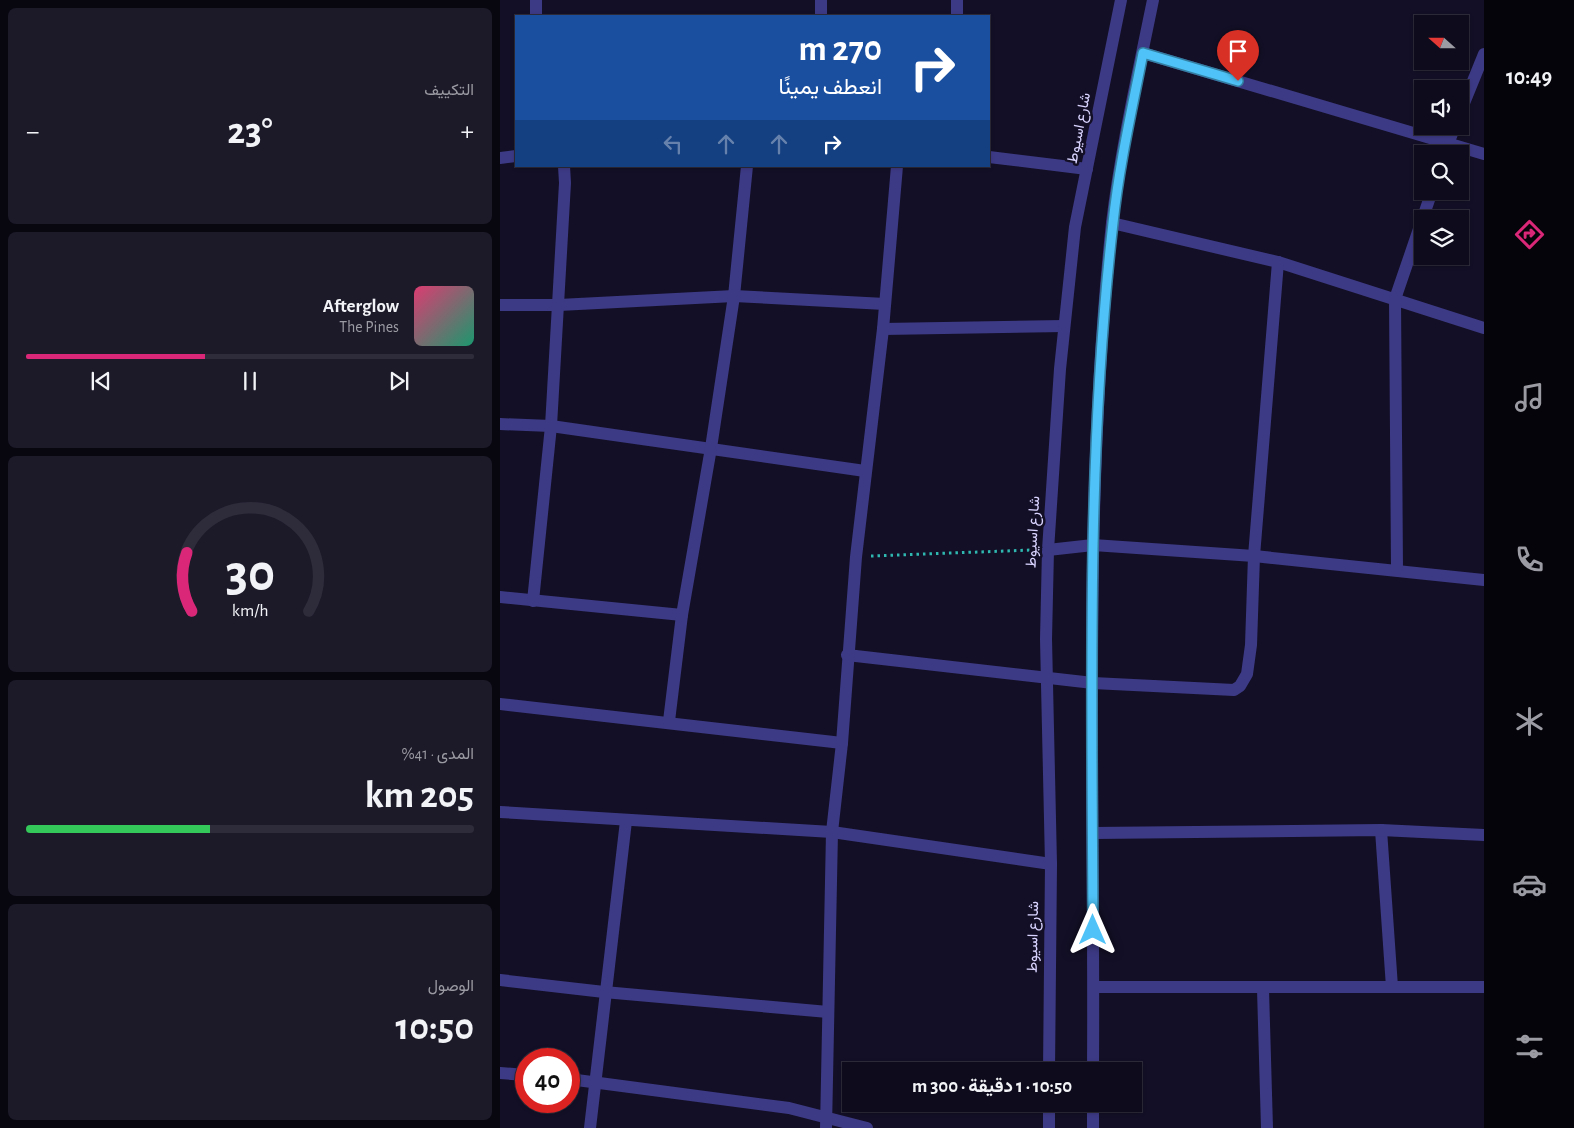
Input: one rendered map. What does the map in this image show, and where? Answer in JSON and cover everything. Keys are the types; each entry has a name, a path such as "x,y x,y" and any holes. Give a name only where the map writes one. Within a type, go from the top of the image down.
{"street":[{"path":"536,0 536,15"},
{"path":"821,0 821,15"},
{"path":"957,0 957,15"},
{"name":"شارع اسيوط","path":"1049,1062 1051,864 1046,679 1048,550 1064,326 1075,227 1121,0"},
{"path":"1093,1062 1093,545 1098,393 1112,223 1153,0"},
{"path":"1143,53 1436,145"},
{"path":"1469,91 1484,54"},
{"path":"1469,152 1484,154"},
{"path":"500,158 515,156"},
{"path":"990,157 1087,169"},
{"path":"533,601 551,426 566,183 564,167"},
{"path":"669,721 682,615 711,448 734,296 747,167"},
{"path":"826,1123 832,832 842,743 847,655 856,557 883,329 897,167"},
{"path":"1397,569 1395,299 1429,200"},
{"path":"1112,223 1278,262 1484,328"},
{"path":"847,655 1093,683 1234,690 1240,686 1247,674 1251,645 1254,556 1278,262"},
{"path":"500,304 559,305 734,296 885,304"},
{"path":"883,329 1064,326"},
{"path":"500,424 551,426 865,471"},
{"path":"1048,550 1093,545 1254,556 1397,569 1484,580"},
{"path":"500,597 682,615"},
{"path":"500,704 669,721 842,743"},
{"path":"500,812 832,832 1051,864"},
{"path":"590,1128 597,1081 604,992 626,821"},
{"path":"1093,834 1381,830 1484,835"},
{"path":"1381,830 1392,987"},
{"path":"500,980 604,992 828,1012"},
{"path":"1094,988 1484,987"},
{"path":"1263,989 1267,1128"},
{"path":"500,1073 515,1074"},
{"path":"580,1080 762,1103 826,1123 867,1128"},
{"path":"1049,1112 1049,1128"},
{"path":"1093,1112 1093,1128"}],"path":[{"path":"856,557 1048,550"}],"route":[{"path":"1093,930 1093,545 1096,450 1098,393 1112,223 1119,176 1143,53 1238,81"}]}
